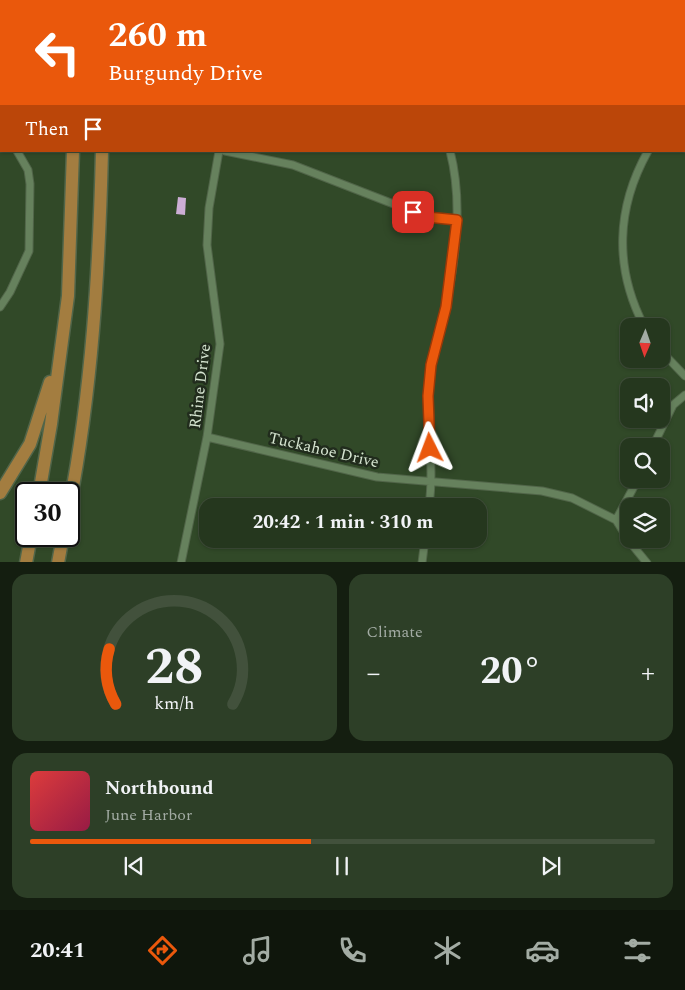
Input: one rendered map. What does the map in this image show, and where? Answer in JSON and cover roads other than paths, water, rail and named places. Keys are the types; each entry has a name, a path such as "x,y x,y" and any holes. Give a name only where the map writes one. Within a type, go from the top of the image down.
{"highway":[{"path":"41,482 51,424 71,253 73,152"},
{"path":"73,482 90,378 100,247 102,152"},
{"path":"0,494 30,444 60,346"},
{"path":"26,562 29,547"},
{"path":"58,562 61,547"}],"street":[{"path":"0,307 19,275 29,251 30,184 28,170 18,152"},
{"name":"Rhine Drive","path":"181,562 207,437 220,344 207,244 209,208 219,152"},
{"path":"230,152 292,165 427,217 457,220"},
{"path":"430,498 432,482 428,396 431,365 446,307 457,220 456,188 450,152"},
{"path":"640,318 631,301 624,270 622,235 628,196 637,170 647,152"},
{"path":"670,360 685,376"},
{"path":"657,438 673,405 685,394"},
{"name":"Tuckahoe Drive","path":"207,437 376,477 542,491 572,498 616,520"},
{"path":"633,488 616,520 628,541 647,562"},
{"path":"422,562 424,548"}]}
